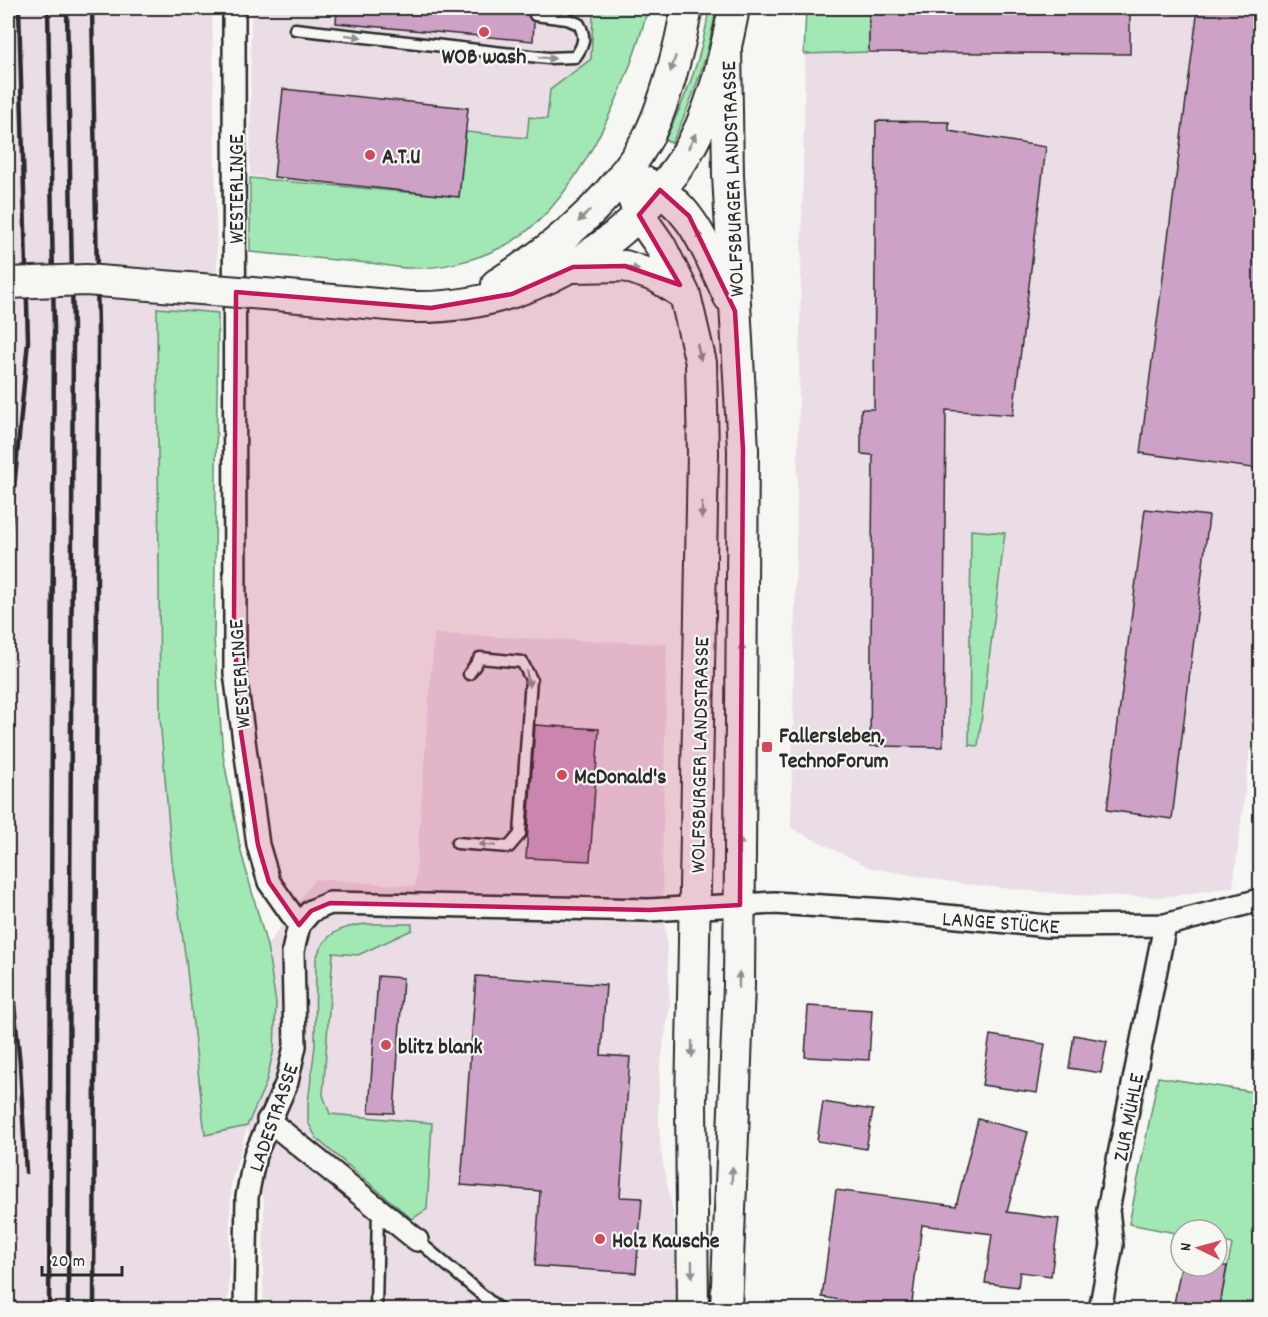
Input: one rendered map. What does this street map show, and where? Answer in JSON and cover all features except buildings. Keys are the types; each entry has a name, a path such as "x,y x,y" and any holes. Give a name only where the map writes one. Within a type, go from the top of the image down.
{"street":[{"name":"WESTERLINGE","path":"234,8 235,674 258,845 269,882 298,924"},
{"path":"466,303 552,249 624,173 647,138 682,36 687,8"},
{"name":"WOLFSBURGER LANDSTRASSE","path":"639,215 683,160 709,107 734,8"},
{"name":"WOLFSBURGER LANDSTRASSE","path":"726,47 728,175 743,450 740,904 726,1310"},
{"name":"WOLFSBURGER LANDSTRASSE","path":"624,173 660,190 689,216 735,311"},
{"name":"WOLFSBURGER LANDSTRASSE","path":"624,173 639,215 660,245 686,295 701,363 703,441 691,1105 693,1310"},
{"path":"8,283 86,280 410,307 466,303 512,294 573,267 601,249 639,215"},
{"path":"573,267 626,266 657,277 686,295"},
{"name":"LANGE STÜCKE","path":"696,907 774,903 887,910 1047,926 1165,925 1260,900"},
{"path":"298,924 311,911 330,903 543,909 650,910 696,907"},
{"name":"LADESTRASSE","path":"245,1310 247,1197 255,1155 286,1082 295,1046 293,951 298,924"},
{"name":"ZUR MÜHLE","path":"1100,1310 1112,1245 1108,1210 1165,925"},
{"path":"268,1120 417,1240"}],"lane":[{"path":"295,29 548,58 574,57 582,47 585,34 579,24 567,19 535,15"},
{"path":"457,843 508,847 520,834 531,679 522,662 480,658 469,674"},
{"path":"376,1310 378,1209"},
{"path":"417,1240 500,1310"}],"highlighted area":[{"path":"660,190 689,216 735,311 743,450 740,905 649,910 330,903 311,911 299,925 269,882 258,845 239,719 234,617 236,292 431,308 512,294 573,267 625,266 680,285 639,215"}],"shaded area":[{"path":"8,8 212,8 218,313 157,309 160,718 172,862 186,961 205,1135 247,1126 266,1083 274,1049 276,1003 267,946 315,879 415,886 434,634 667,644 662,872 670,1003 660,1068 658,1111 661,1153 673,1213 677,1309 263,1309 264,1202 247,1127 231,1183 228,1309 8,1309"},
{"path":"251,8 590,8 593,16 591,59 550,90 547,119 459,197 250,176"},
{"path":"806,8 1260,8 1260,671 1233,887 1164,897 1073,895 964,884 871,868 791,828"}],"green space":[{"path":"591,8 648,8 628,72 596,142 576,175 553,205 529,229 491,252 457,263 421,268 250,252 250,178 459,197 466,132 527,138 529,117 547,119 550,90 591,59 593,16"},
{"path":"709,8 716,8 705,60 672,143 665,140 693,76 703,42"},
{"path":"806,8 869,8 869,52 804,54"},
{"path":"157,308 218,313 214,639 223,755 241,852 267,946 276,1003 274,1049 266,1083 247,1126 205,1135 186,961 172,862 160,718"},
{"path":"971,530 1005,533 978,746 969,745"},
{"path":"366,924 412,924 412,930 358,955 333,953 323,1095 330,1114 432,1123 427,1209 412,1219 317,1139 308,1122 315,1045 316,959 328,937 348,927"},
{"path":"1158,1077 1260,1093 1260,1309 1219,1309 1225,1278 1229,1278 1232,1244 1229,1243 1229,1218 1169,1218 1169,1232 1129,1224"}],"railway":[{"path":"8,552 28,341 19,8"},
{"path":"48,8 54,331 49,1310"},
{"path":"67,8 73,331 68,1310"},
{"path":"92,8 98,331 94,1310"},
{"path":"8,942 20,1065 26,1172"}],"place":[{"name":"WOB wash","path":"484,32"},
{"name":"A.T.U","path":"370,155"},
{"name":"Fallersleben, TechnoForum","path":"767,747"},
{"name":"McDonald's","path":"562,775"},
{"name":"blitz blank","path":"386,1045"},
{"name":"Holz Kausche","path":"600,1239"}]}
